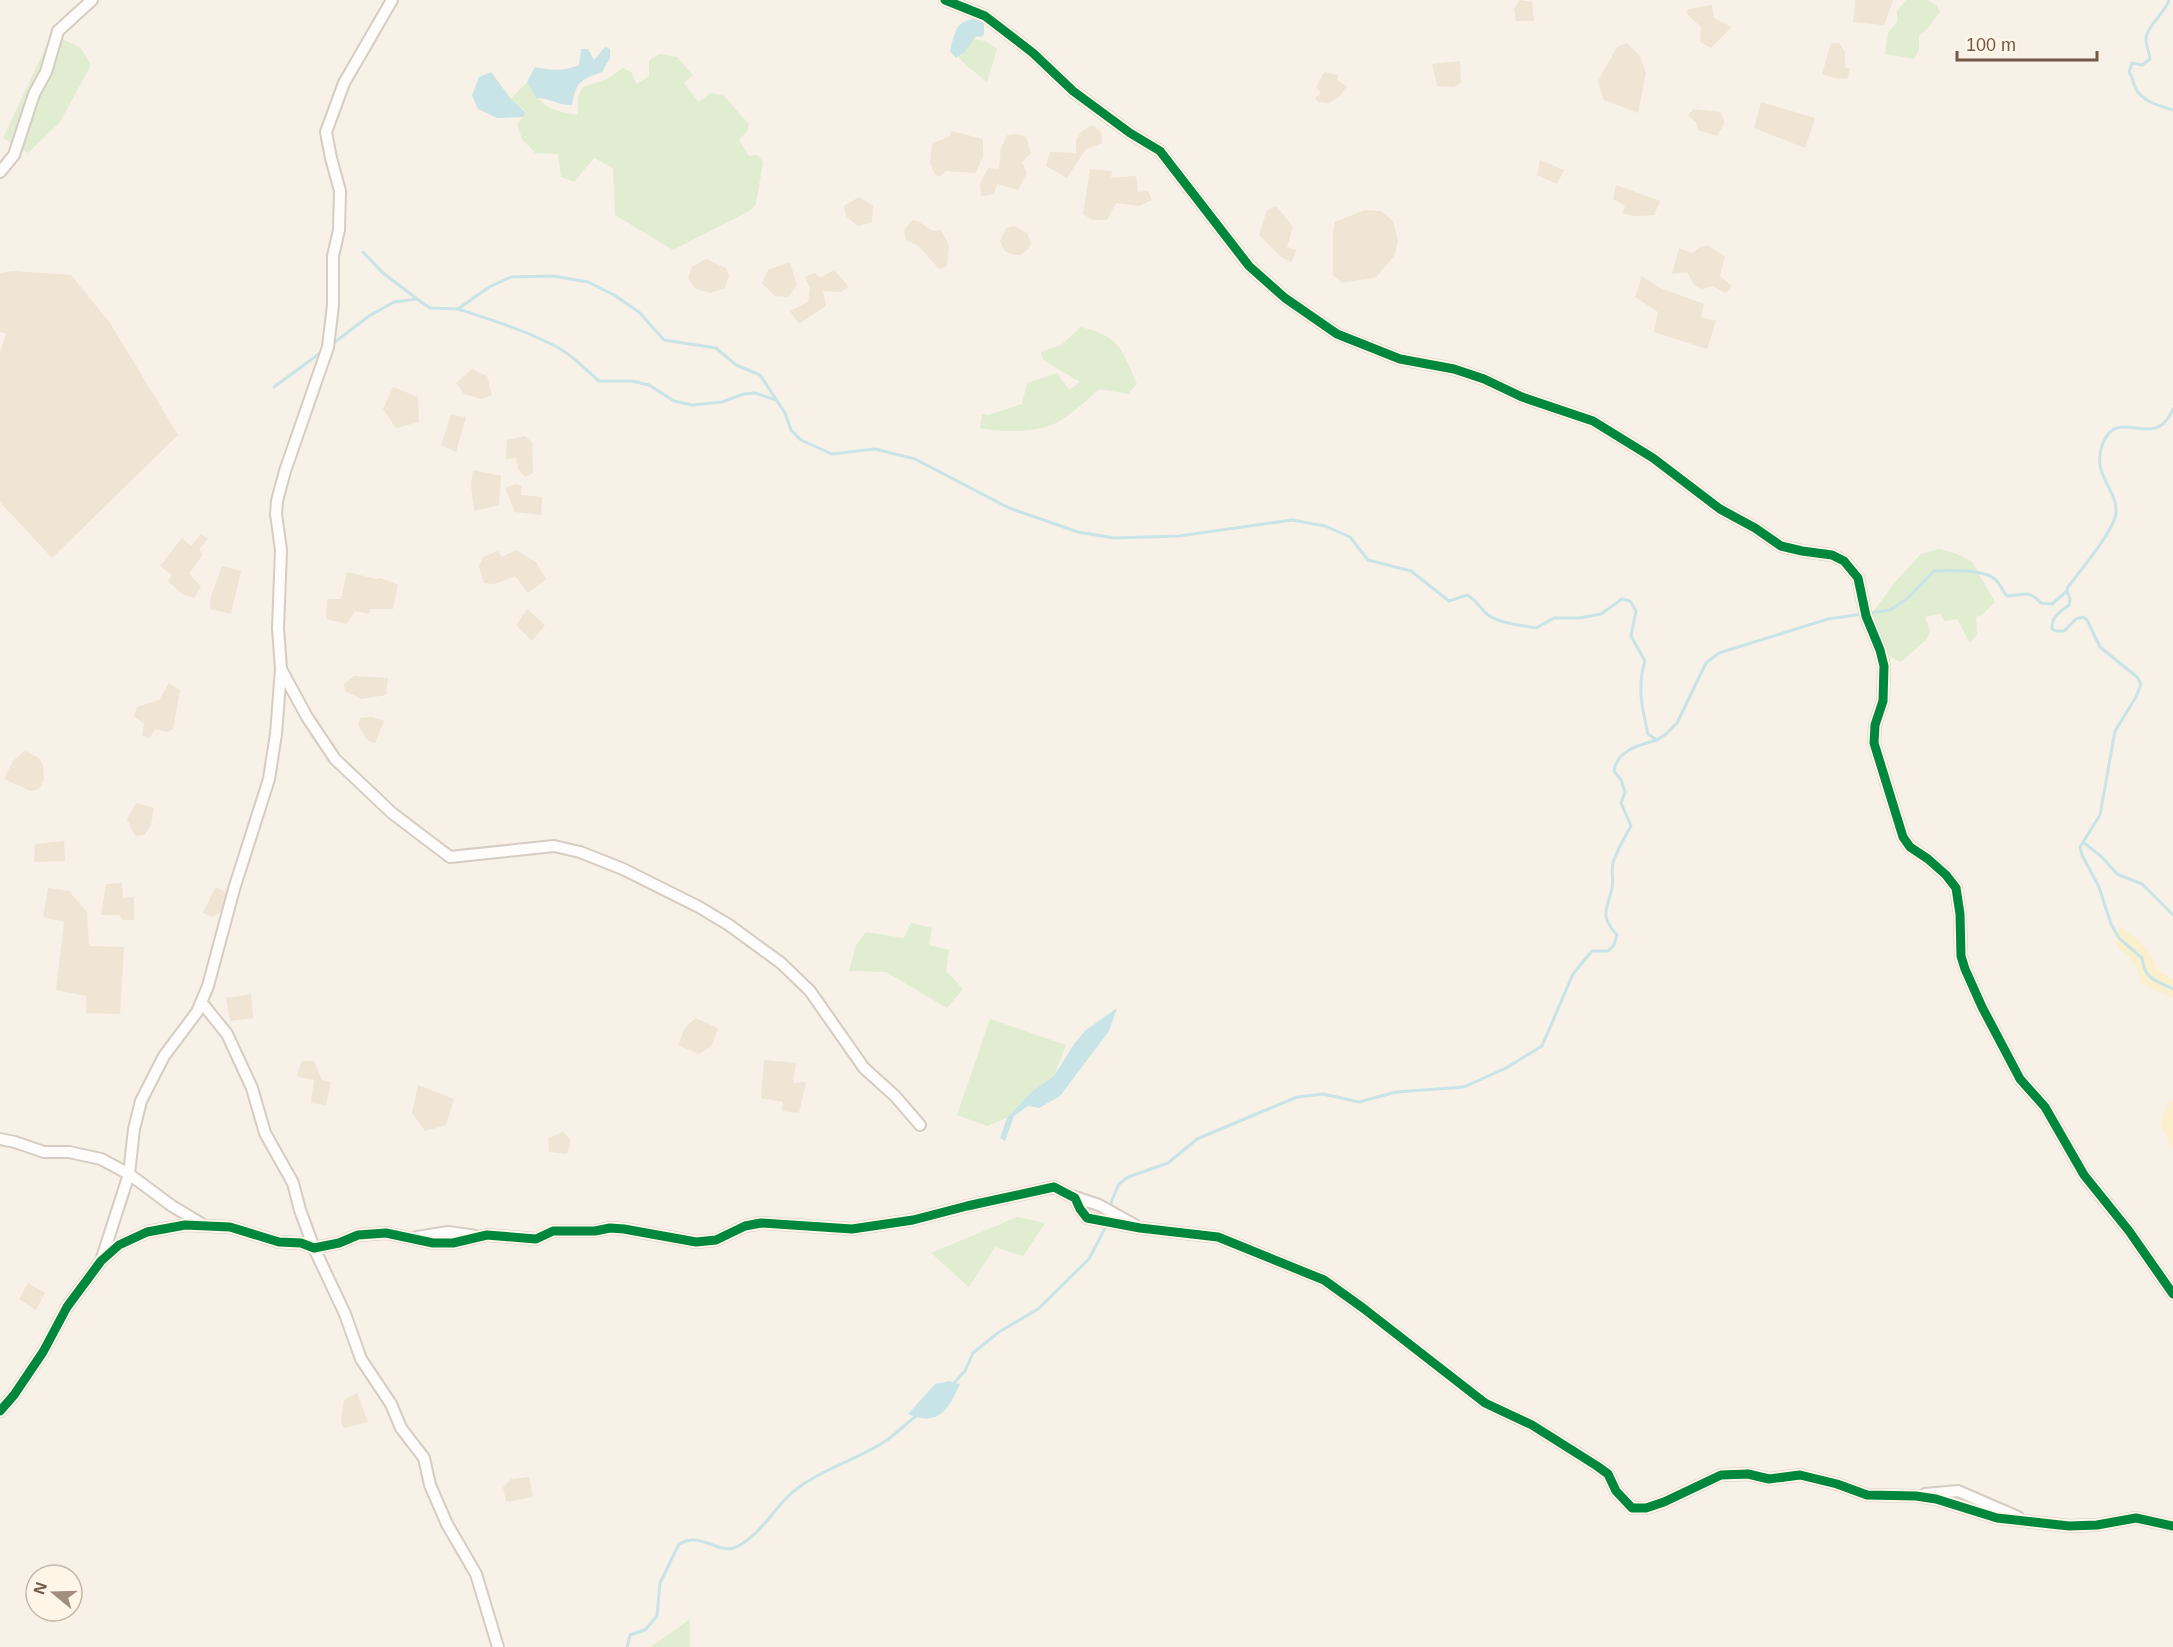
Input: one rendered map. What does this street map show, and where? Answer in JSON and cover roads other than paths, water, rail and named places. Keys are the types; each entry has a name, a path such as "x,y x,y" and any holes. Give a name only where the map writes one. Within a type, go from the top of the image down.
{"street":[{"path":"0,172 14,154 34,94 46,72 58,31 92,0"},
{"path":"101,1261 129,1174 141,1101 164,1056 202,1003 234,889 269,779 276,734 281,669 278,628 281,550 276,514 277,501 285,471 328,347 333,305 333,256 339,230 340,191 326,132 344,83 392,0"},
{"path":"945,0 985,16 1033,53 1072,91 1130,133 1160,151 1248,266 1285,298 1337,334 1400,359 1454,369 1484,379 1522,397 1593,421 1653,458 1720,508 1781,546 1832,555 1844,561 1858,578 1866,616 1884,666 1883,701 1875,725 1874,743 1903,837 1910,847 1946,875 1956,888 1960,914 1961,956 1965,969 2020,1079 2045,1107 2084,1175 2129,1231 2173,1294"},
{"path":"281,669 307,717 335,759 392,813 450,857 554,846 580,852 623,869 699,907 729,925 781,963 810,991 864,1068 895,1096 920,1125"},
{"path":"202,1003 227,1034 255,1095 265,1133 293,1183 314,1248 345,1314 361,1359 391,1404 401,1428 424,1458 430,1485 447,1524 476,1574 498,1647"},
{"path":"0,1139 44,1152 69,1152 101,1159 129,1174 172,1206 202,1224"},
{"path":"0,1411 15,1395 43,1353 67,1307 101,1261 119,1245 147,1232 173,1226 202,1224 230,1227 279,1242 301,1243 314,1248 339,1243 358,1235 386,1233 433,1243 453,1243 487,1235 536,1239 553,1231 595,1231 610,1228 696,1242 716,1240 745,1226 761,1223 852,1229 913,1220 1053,1188 1099,1204 1140,1228"},
{"path":"1072,1196 1088,1218 1140,1228 1218,1237 1324,1280 1485,1403 1532,1425 1608,1474 1616,1491 1632,1508 1646,1508 1664,1502 1712,1478 1734,1474 1769,1479 1800,1475 1837,1484 1867,1495 1916,1496 1958,1491 2026,1520 2069,1526 2097,1525 2136,1518 2173,1526"}],"water":[{"path":"981,17 984,19 984,34 981,37 976,36 964,53 956,58 950,51 958,27 961,23"},
{"path":"605,47 610,49 610,58 602,72 580,83 575,91 572,105 536,98 527,82 535,67 557,70 573,67 579,65 581,49 588,49 594,60"},
{"path":"491,72 511,99 526,113 523,117 497,118 478,109 472,95 479,77"},
{"path":"1117,1008 1109,1031 1060,1096 1039,1108 1028,1106 1014,1116 1005,1141 1000,1138 1007,1118 1030,1093 1054,1076 1074,1044 1086,1030"},
{"path":"949,1381 960,1384 941,1414 935,1417 919,1418 908,1414 935,1384"}],"waterway":[{"path":"2169,0 2147,34 2146,41 2150,59 2142,65 2132,63 2129,72 2135,87 2143,97 2152,103 2173,110"},
{"path":"363,252 383,273 416,298"},
{"path":"331,345 369,316 394,302 417,299 430,308 458,309 489,287 511,277 553,276 588,282 614,295 639,312 664,340 716,348 736,365 760,375 785,413 791,430 801,440 832,454 875,449 915,459 1009,508 1078,532 1114,538 1179,536 1292,520 1325,526 1350,537 1368,560 1411,571 1449,601 1467,595 1488,615 1505,622 1536,628 1554,618 1579,618 1601,614 1622,599 1630,601 1636,611 1631,636 1645,661 1641,679 1644,715 1648,734 1657,740 1677,723 1706,663 1719,653 1828,619 1890,610 1908,598 1934,571 1966,571 1991,576 2007,596 2029,594 2041,603 2052,604 2067,591"},
{"path":"458,309 517,329 558,347 599,381 632,381 649,385 674,401 692,405 722,402 744,394 755,393 776,400"},
{"path":"274,387 323,351"},
{"path":"2173,409 2165,422 2156,428 2118,428 2110,432 2103,443 2100,464 2115,504 2114,521 2103,540 2068,587 2069,605 2059,612 2052,624 2052,629 2064,631 2076,619 2083,617 2087,620 2100,647 2137,677 2141,684 2136,697 2115,731 2100,815 2080,847 2099,887 2111,924 2119,938 2142,958 2148,975 2173,989"},
{"path":"953,1384 965,1371 973,1353 999,1332 1038,1309 1089,1259 1105,1228 1112,1200 1119,1184 1128,1177 1168,1163 1197,1139 1297,1097 1323,1094 1359,1102 1396,1092 1464,1087 1506,1068 1542,1046 1573,974 1592,951 1608,951 1614,945 1617,935 1606,917 1612,885 1612,866 1631,826 1621,803 1625,792 1621,780 1614,771 1619,758 1624,753 1636,746 1657,740"},
{"path":"2083,842 2102,857 2117,874 2142,884 2173,915"},
{"path":"627,1647 630,1635 645,1630 657,1616 660,1583 679,1544 698,1540 728,1549 740,1545 757,1532 785,1499 802,1485 877,1446 919,1414"}]}
